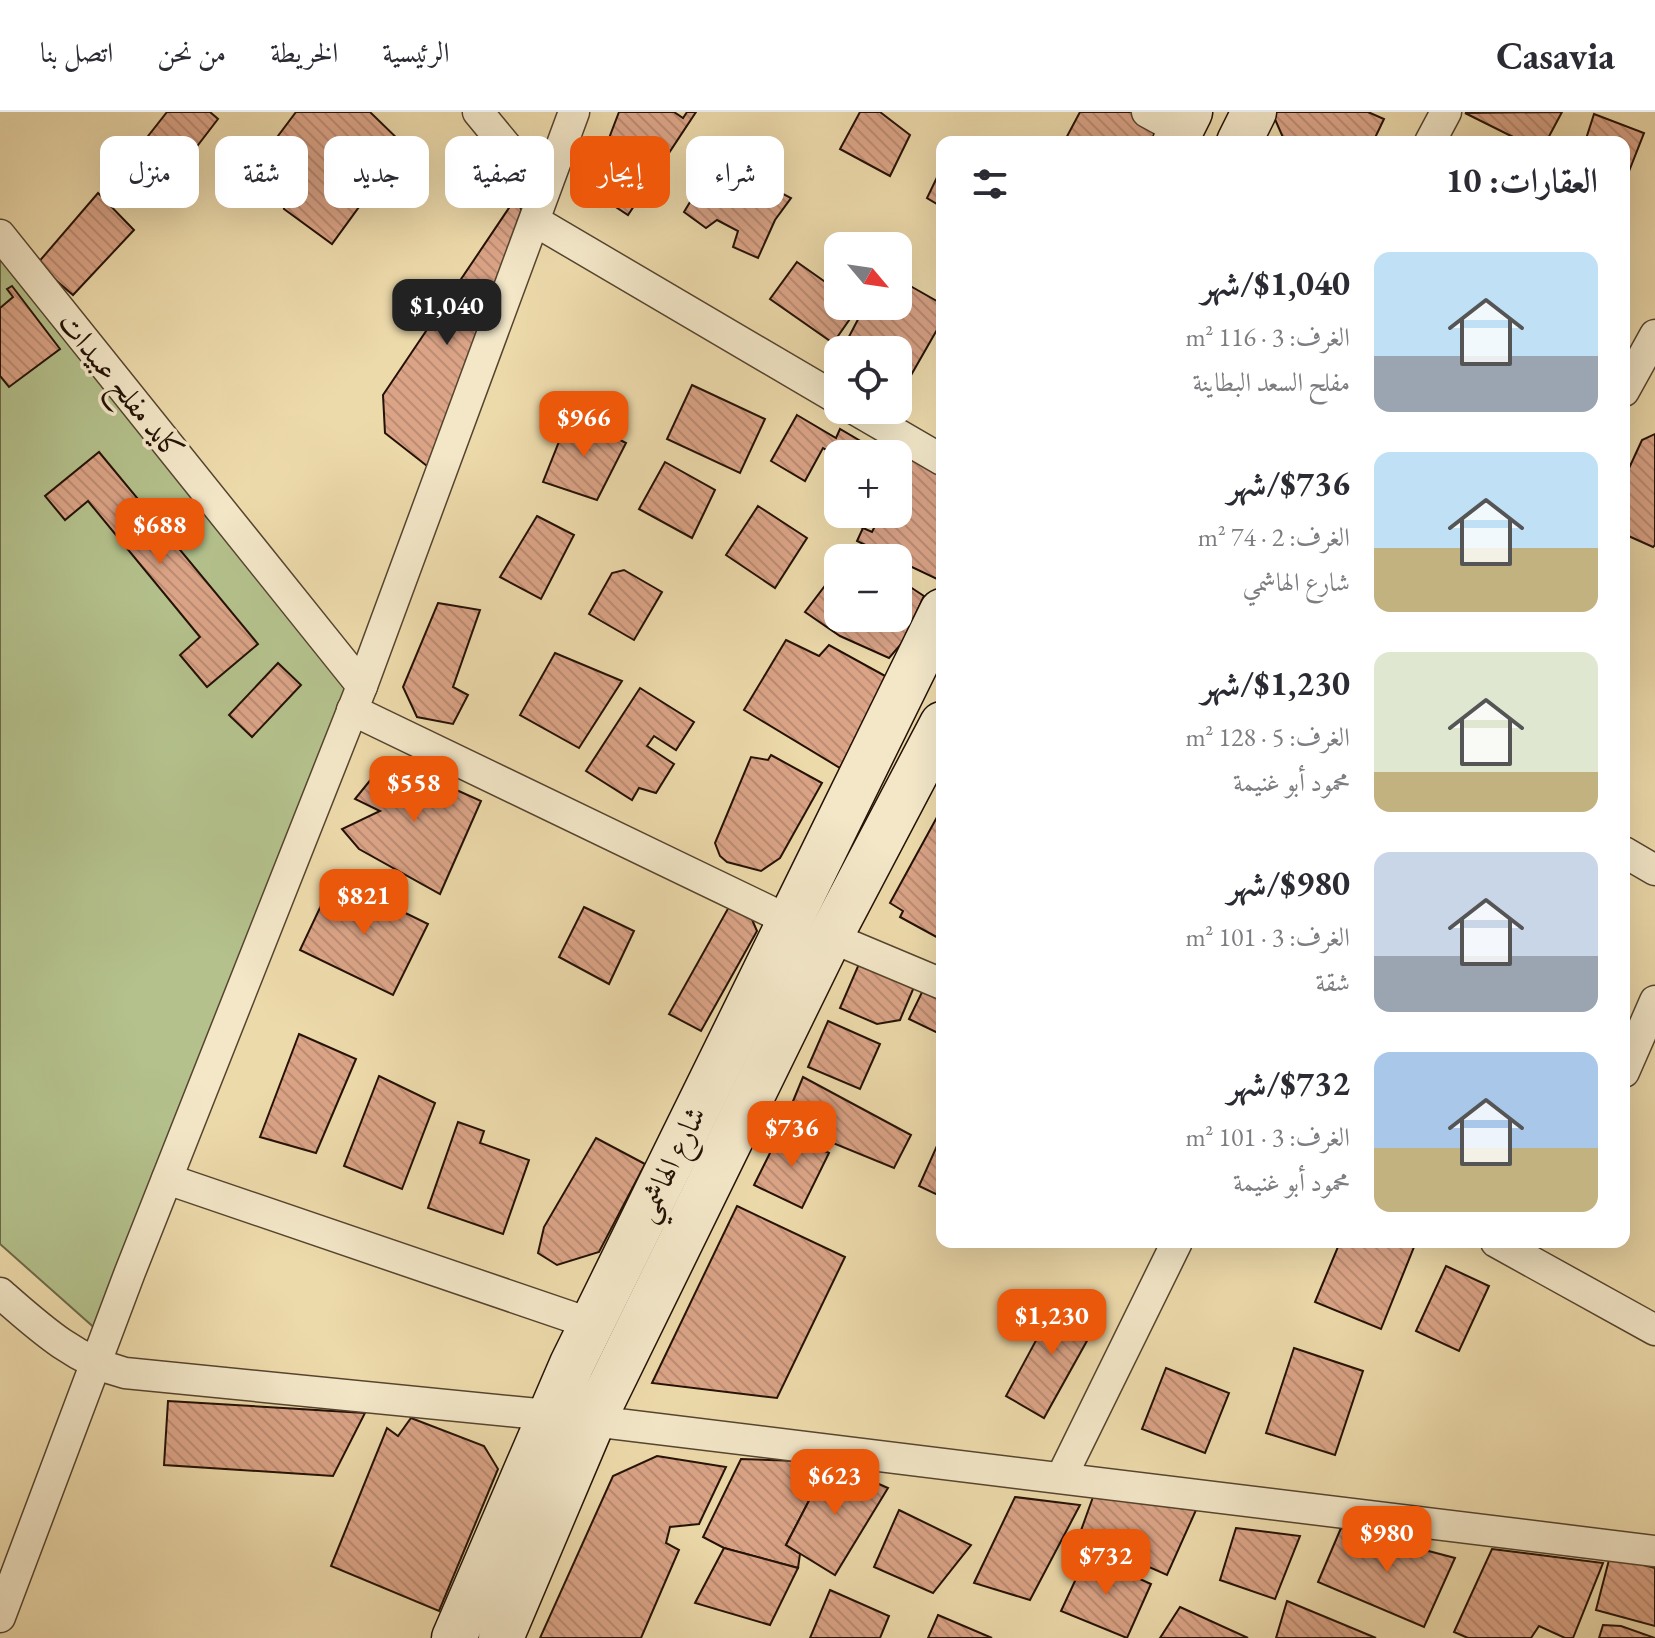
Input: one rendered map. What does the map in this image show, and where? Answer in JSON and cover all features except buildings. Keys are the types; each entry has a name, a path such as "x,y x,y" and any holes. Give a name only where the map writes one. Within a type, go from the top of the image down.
{"main road":[{"path":"1242,136 1254,112"},
{"name":"شارع الهاشمي","path":"454,1638 548,1415 936,623"},
{"name":"شارع الهاشمي","path":"501,1638 593,1421 830,937 936,735"},
{"path":"548,1415 593,1421"}],"street":[{"path":"478,112 498,136"},
{"path":"554,165 574,112"},
{"path":"1433,136 1446,112"},
{"path":"0,1617 167,1179 357,698 539,208"},
{"path":"535,221 824,391"},
{"name":"كايد مفلح عبيدات","path":"0,235 357,698"},
{"path":"1634,384 1655,335"},
{"path":"880,424 936,457"},
{"path":"357,698 788,920"},
{"path":"1630,855 1655,870"},
{"path":"830,937 936,981"},
{"path":"1630,1058 1655,1001"},
{"path":"167,1179 592,1324"},
{"path":"1062,1476 1174,1248"},
{"path":"1520,1248 1544,1254 1655,1330"},
{"path":"0,1293 63,1347 96,1366 158,1377 548,1415"},
{"path":"593,1421 1655,1551"}],"green space":[{"path":"0,237 366,692 107,1339 0,1244"}]}
